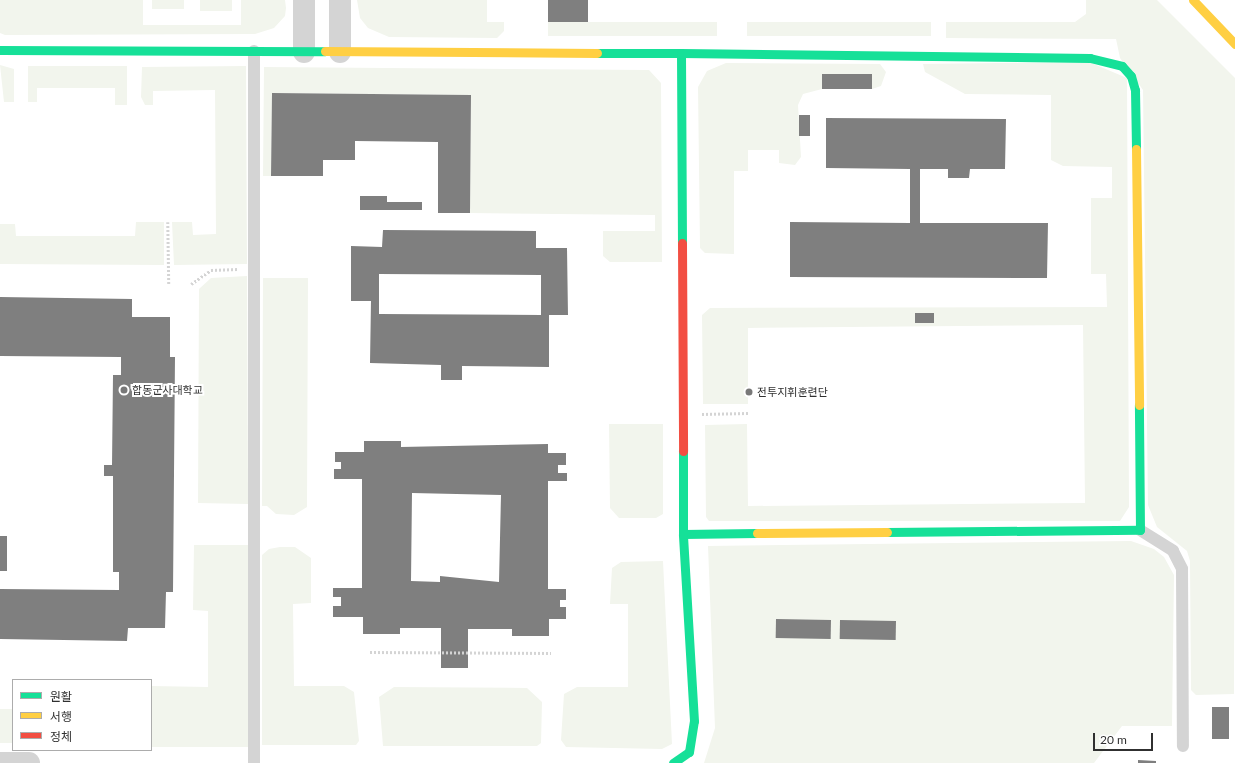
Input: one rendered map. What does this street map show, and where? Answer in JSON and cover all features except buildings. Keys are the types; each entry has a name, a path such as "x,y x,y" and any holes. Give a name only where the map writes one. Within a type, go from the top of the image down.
{"street":[{"path":"304,0 304,52"},
{"path":"340,0 340,52"},
{"path":"1193,0 1235,44"},
{"path":"1,50 681,53 1090,58 1122,66 1131,76 1135,90 1140,530 683,534"},
{"path":"673,763 689,752 694,740 683,534 681,53"},
{"path":"0,763 30,763"}],"lane":[{"path":"254,51 254,763"},
{"path":"1140,530 1173,551 1182,569 1183,746"}],"path":[{"path":"168,222 169,284"},
{"path":"191,284 210,270 254,269"},
{"path":"700,414 748,413"},
{"path":"370,652 551,653"}],"shaded area":[{"path":"0,0 143,0 143,25 241,25 241,0 285,0 286,8 285,16 274,28 255,34 5,35 0,33"},
{"path":"152,0 184,0 184,9 152,9"},
{"path":"200,0 232,0 232,11 200,11"},
{"path":"357,0 487,0 487,22 504,22 504,31 497,38 389,37 368,28 360,18"},
{"path":"1086,0 1157,0 1235,78 1234,694 1196,695 1191,690 1190,561 1187,551 1157,527 1148,505 1143,90 1120,58 1116,39 946,38 946,22 1075,22 1086,14"},
{"path":"548,22 717,22 717,36 548,36"},
{"path":"747,22 931,22 931,36 747,36"},
{"path":"1089,62 1127,78 1129,507 1120,521 709,521 706,517 705,425 747,424 748,506 1085,503 1083,325 748,328 748,404 703,404 702,315 710,308 1107,307 1106,274 1091,274 1091,198 1112,198 1112,167 1063,166 1051,160 1051,95 965,94 925,72 923,64"},
{"path":"726,63 880,64 886,72 881,86 872,89 872,74 823,74 822,89 803,94 798,105 801,157 795,165 779,163 779,150 748,150 748,171 734,171 734,254 705,253 700,248 698,87 707,71"},
{"path":"0,65 14,69 14,102 4,102"},
{"path":"28,66 127,66 127,105 115,105 115,88 37,88 37,102 28,102"},
{"path":"246,66 247,264 174,265 172,222 192,222 193,235 216,234 215,90 153,91 153,105 145,105 141,97 142,67"},
{"path":"264,67 649,70 661,83 662,262 610,262 603,256 603,231 655,231 655,215 470,213 471,95 272,93 271,176 263,176"},
{"path":"136,222 164,222 164,265 0,264 0,224 15,224 16,236 135,236"},
{"path":"247,276 248,504 198,503 199,289 211,278"},
{"path":"263,278 308,278 307,507 294,515 276,514 267,506 262,506"},
{"path":"609,424 663,424 663,514 656,518 619,518 610,508"},
{"path":"1131,541 1154,549 1164,557 1174,575 1172,726 1122,726 1094,763 704,763 715,728 708,546"},
{"path":"194,545 248,545 248,747 152,747 152,686 208,687 208,611 193,610"},
{"path":"295,547 311,558 311,603 293,604 294,686 344,686 354,692 359,741 356,745 262,745 262,555 269,549"},
{"path":"663,561 672,744 662,749 566,747 561,740 564,694 577,687 628,687 628,604 610,604 612,568 621,562"},
{"path":"394,687 527,688 542,702 541,743 537,746 383,746 379,697"},
{"path":"0,709 12,709 12,743 0,743"}],"traffic: fast":[{"path":"0,50 325,51"},
{"path":"597,53 681,53 682,243"},
{"path":"681,53 1090,58 1122,66 1131,76 1135,90 1136,149"},
{"path":"887,532 1140,530 1139,405"},
{"path":"673,763 689,752 694,721 683,534 683,451"},
{"path":"683,534 757,533"}],"traffic: slow":[{"path":"1193,0 1235,44"},
{"path":"325,51 597,53"},
{"path":"1136,149 1139,405"},
{"path":"757,533 887,532"}],"traffic: jam":[{"path":"682,243 683,451"}],"place":[{"name":"합동군사대학교","path":"124,390"},
{"name":"전투지휘훈련단","path":"749,392"}]}
